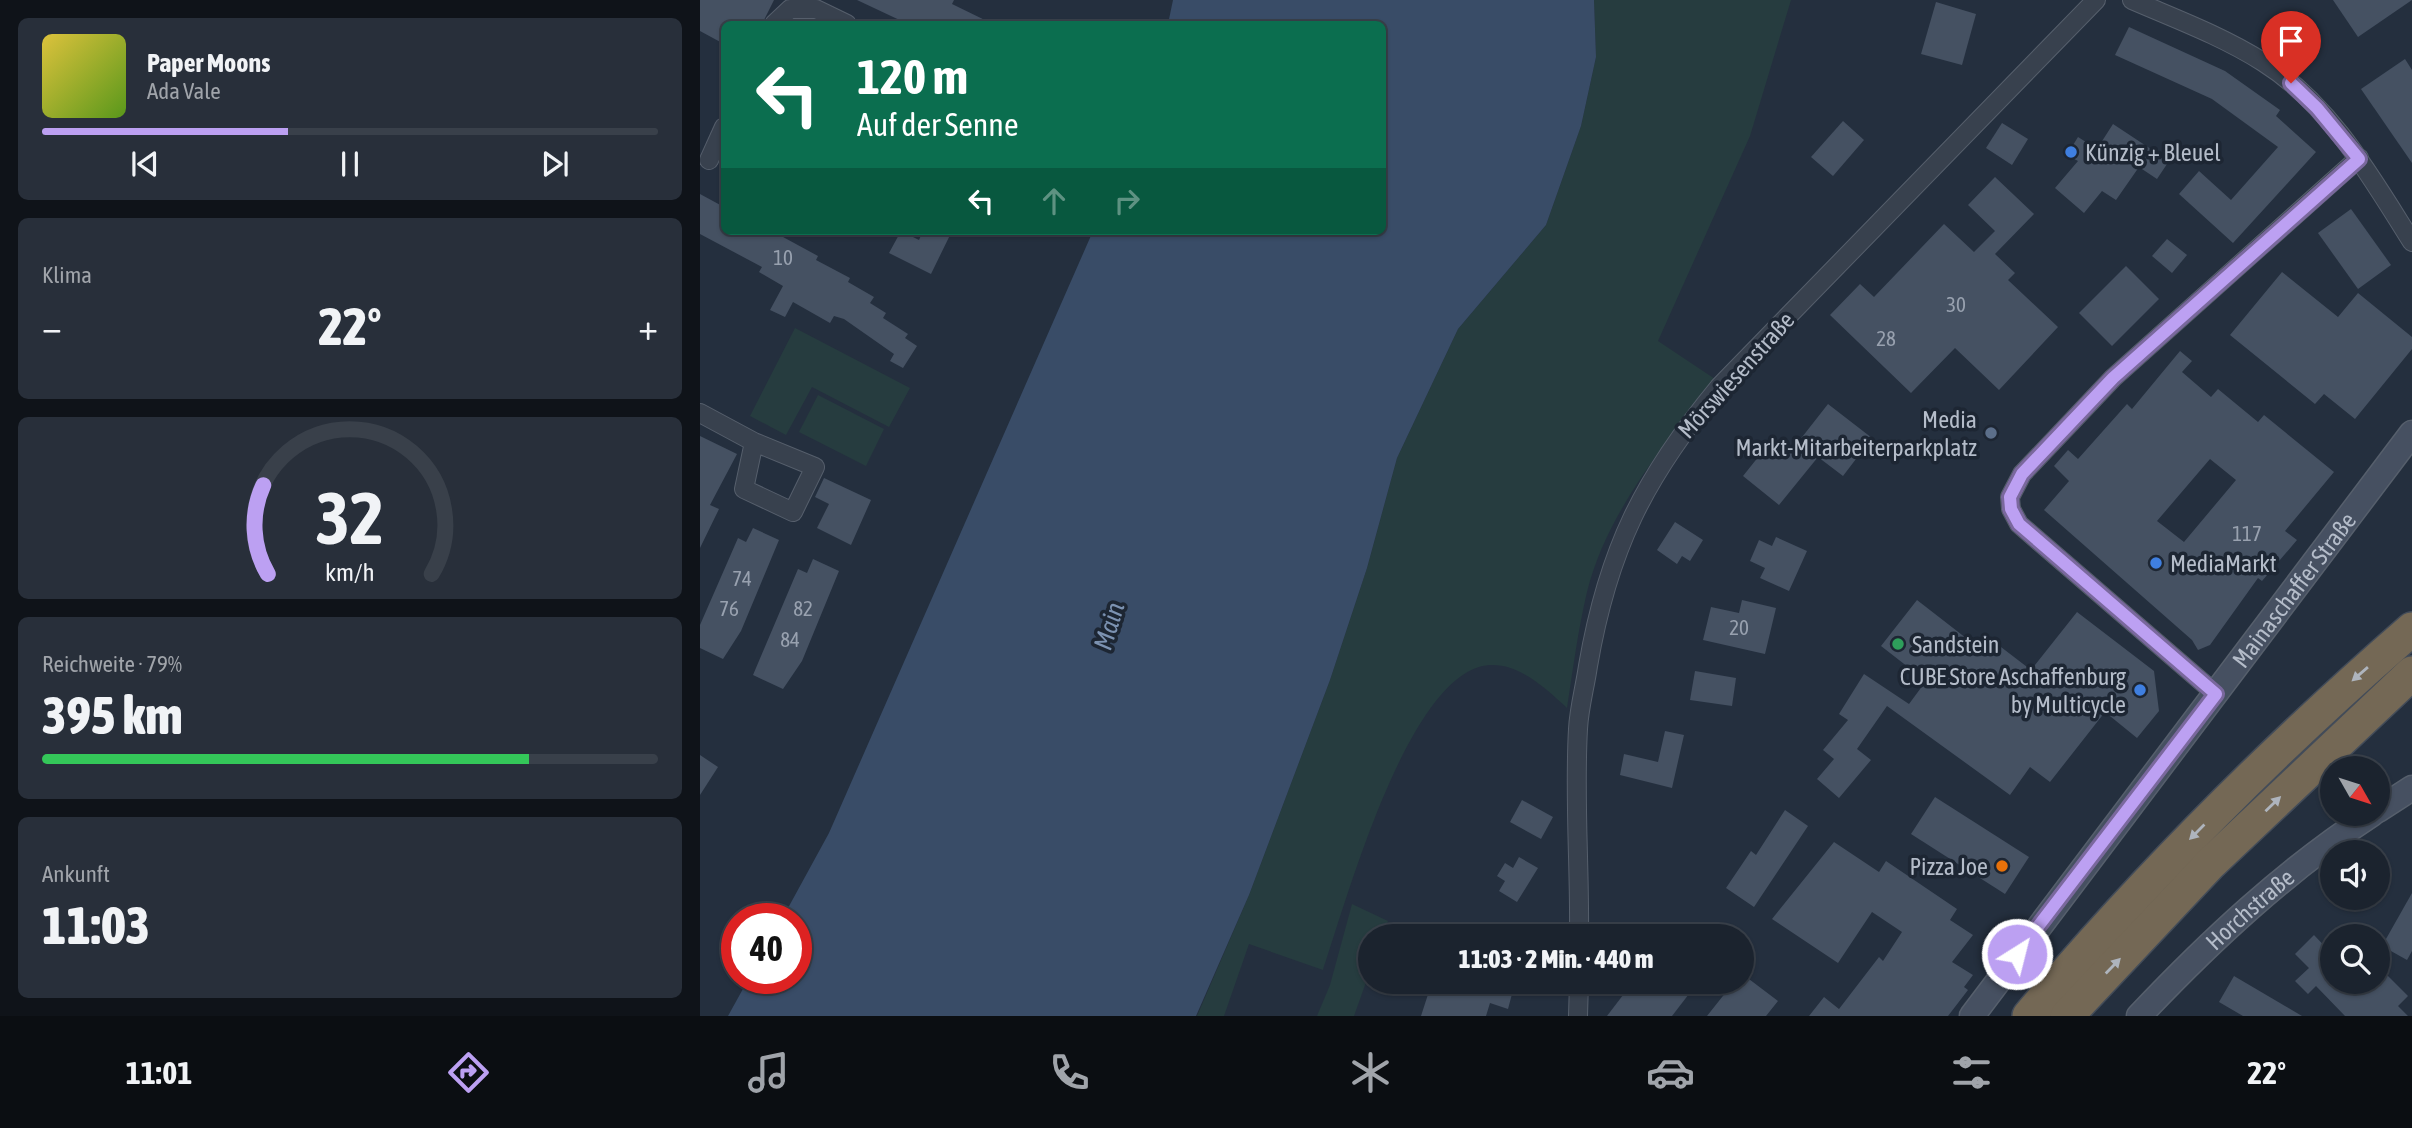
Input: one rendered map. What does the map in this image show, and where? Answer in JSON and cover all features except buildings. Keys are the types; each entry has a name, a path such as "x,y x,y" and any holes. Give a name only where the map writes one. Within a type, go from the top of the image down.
{"highway":[{"path":"2029,1016 2174,855 2312,716 2412,629"},
{"path":"2067,1016 2210,864 2412,673"}],"street":[{"name":"Mörswiesenstraße","path":"1579,924 1578,728 1595,623 1614,558 1654,475 1685,429 1728,377 2096,0"},
{"path":"2132,0 2236,45 2265,63 2317,108 2359,159 2412,243"},
{"path":"777,21 790,9 816,9 841,21"},
{"path":"711,161 721,135"},
{"path":"2216,694 2019,524 2011,509 2010,497 2022,474 2113,378 2359,159"},
{"path":"700,414 754,442"},
{"name":"Mainaschaffer Straße","path":"1972,1016 2409,440"},
{"path":"2390,802 2412,788"},
{"name":"Horchstraße","path":"2139,1016 2178,975 2274,886 2327,843 2353,826"},
{"path":"1578,1016 1579,994"}],"green space":[{"path":"1594,0 1791,0 1750,136 1658,341 1715,379 1640,479 1623,506 1596,562 1578,635 1567,708 1527,676 1504,666 1479,667 1452,684 1426,714 1403,754 1382,800 1323,970 1249,944 1224,1016 1197,1016 1249,895 1330,680 1367,568 1397,458 1458,329 1546,225 1581,126 1596,57"},
{"path":"795,328 910,388 889,427 812,387 786,435 750,416"},
{"path":"818,395 884,429 866,466 799,432"},
{"path":"1352,904 1388,921 1387,924 1358,924 1358,994 1362,994 1354,1016 1317,1016 1330,985"}],"water":[{"name":"Main","path":"1173,0 1594,0 1596,57 1581,126 1546,225 1458,329 1397,458 1367,568 1330,680 1249,895 1196,1016 728,1016 740,994 812,994 812,903 791,903 829,833 1091,235 1386,235 1386,21 1169,21"}],"place":[{"name":"Künzig + Bleuel","path":"2071,152"},
{"name":"Media Markt-Mitarbeiterparkplatz","path":"1991,433"},
{"name":"MediaMarkt","path":"2156,563"},
{"name":"Sandstein","path":"1898,644"},
{"name":"CUBE Store Aschaffenburg by Multicycle","path":"2140,690"},
{"name":"Pizza Joe","path":"2002,866"}],"route":[{"path":"2017,954 2216,694 2019,524 2011,509 2010,497 2014,483 2113,378 2359,159 2317,108 2291,83"}]}
